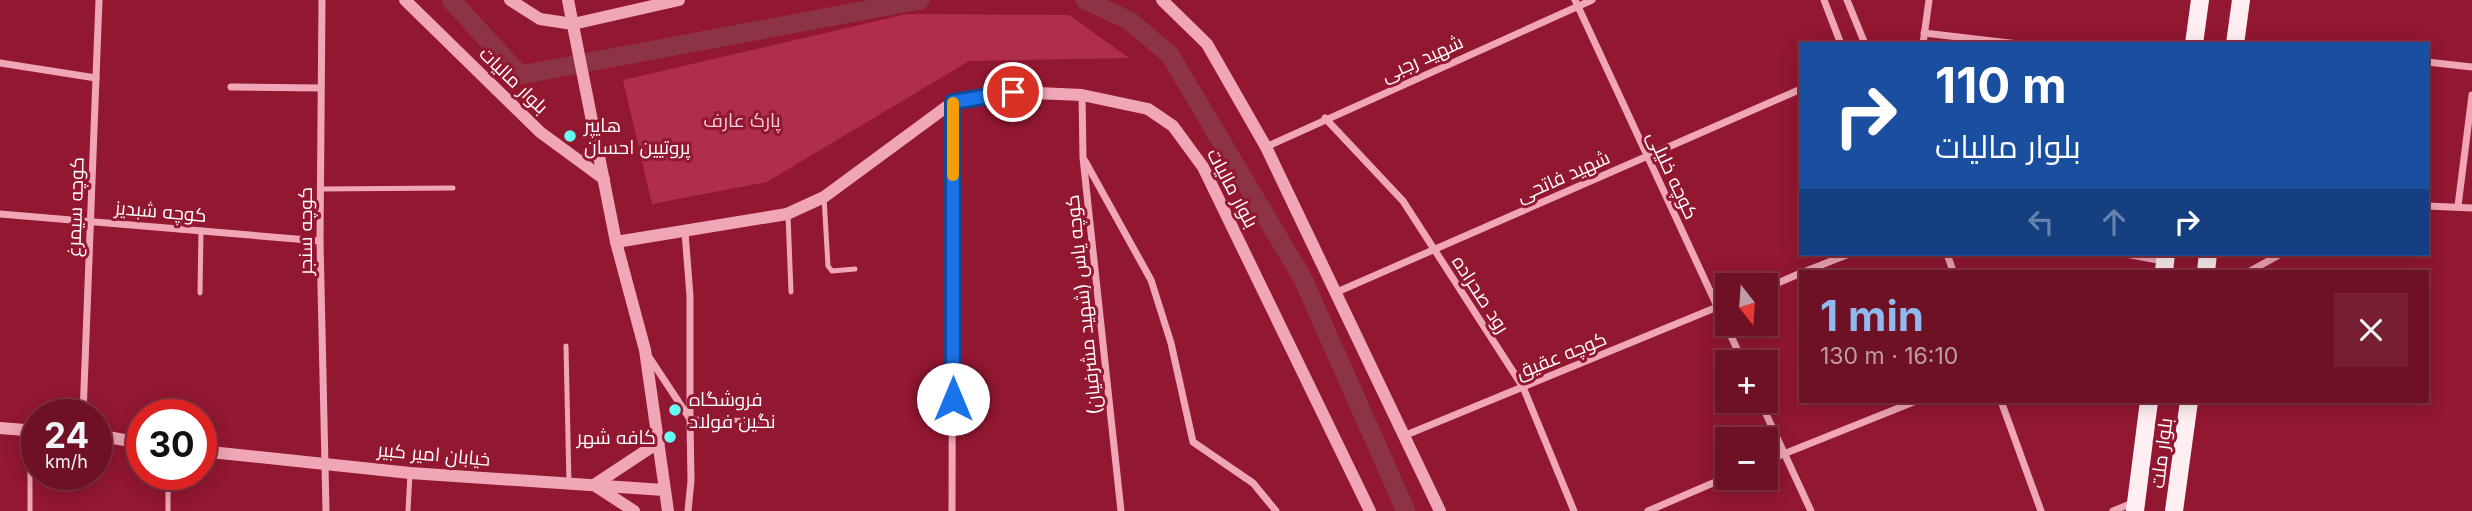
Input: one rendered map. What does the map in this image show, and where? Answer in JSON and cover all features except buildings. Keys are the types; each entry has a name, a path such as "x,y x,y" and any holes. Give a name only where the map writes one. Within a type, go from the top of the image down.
{"main road":[{"path":"2194,42 2200,0"},
{"path":"2235,42 2241,0"},
{"name":"بلوار ملت","path":"2136,506 2148,403"},
{"name":"بلوار ملت","path":"2175,511 2189,403"}],"street":[{"name":"کوچه سیمرغ","path":"84,399 99,0"},
{"name":"کوچه سنجر","path":"322,0 320,241 326,511"},
{"name":"بلوار مالیات","path":"405,0 540,132 604,179"},
{"path":"510,0 540,19 573,27 679,0"},
{"path":"568,0 621,265 645,350 668,511"},
{"path":"1162,0 1207,44 1266,147 1406,435 1440,511"},
{"name":"شهید رجبی","path":"1266,147 1576,3 1592,0"},
{"path":"1824,0 1840,42"},
{"path":"1847,0 1865,42"},
{"path":"1923,42 1929,0"},
{"name":"کوچه خلیلی","path":"1576,3 1715,303"},
{"path":"1924,33 2001,42"},
{"path":"2429,62 2472,66"},
{"path":"0,63 96,78"},
{"path":"231,87 321,88"},
{"name":"شهید فاتحی","path":"1337,292 1799,90"},
{"name":"بلوار مالیات","path":"616,242 788,214 824,197 953,102 1013,92 1082,95 1148,109 1173,126 1203,167 1370,511"},
{"name":"کوچه یاس (شهید مشرفیان)","path":"1082,95 1083,158 1121,511"},
{"path":"2458,206 2472,95"},
{"path":"953,102 953,511"},
{"name":"رود صحراده","path":"1325,118 1403,201 1523,387 1574,511"},
{"path":"1083,158 1151,280 1171,342 1193,442 1253,483 1276,511"},
{"path":"2429,205 2472,208"},
{"name":"کوچه شبدیز","path":"0,214 320,241"},
{"path":"685,232 690,296 691,481 688,511"},
{"path":"1809,270 1844,256"},
{"path":"2136,256 2165,262"},
{"path":"2252,270 2277,256"},
{"path":"1778,283 1799,274"},
{"name":"کوچه عقیق","path":"1406,435 1715,308"},
{"path":"645,350 690,419"},
{"path":"1778,456 1911,403"},
{"path":"2002,403 2041,511"},
{"path":"1766,413 1811,511"},
{"path":"0,428 21,430"},
{"path":"634,511 594,485 659,442"},
{"name":"خیابان امیر کبیر","path":"217,452 410,473 664,490"},
{"path":"1648,511 1715,482"},
{"path":"2113,511 2136,506"}],"lane":[{"path":"320,188 453,188"},
{"path":"824,197 828,266 832,271 855,268"},
{"path":"788,214 791,292"},
{"path":"200,293 201,230"},
{"path":"566,346 569,484"},
{"path":"690,419 768,421"},
{"path":"408,511 410,473"},
{"path":"30,511 31,490"},
{"path":"168,490 168,511"}],"green space":[{"name":"پارک عارف","path":"907,14 1069,15 1129,58 969,61 767,182 652,204 623,80"}],"waterway":[{"path":"451,0 520,75 920,0"},
{"path":"1085,0 1130,21 1170,55 1303,279 1406,511"}],"slow traffic":[{"path":"953,103 953,175"}],"place":[{"name":"هایپر پروتیین احسان","path":"570,136"},
{"name":"فروشگاه نگین فولاد","path":"675,410"},
{"name":"کافه شهر","path":"670,437"}],"route":[{"path":"953,399 953,102 1013,92"}]}
